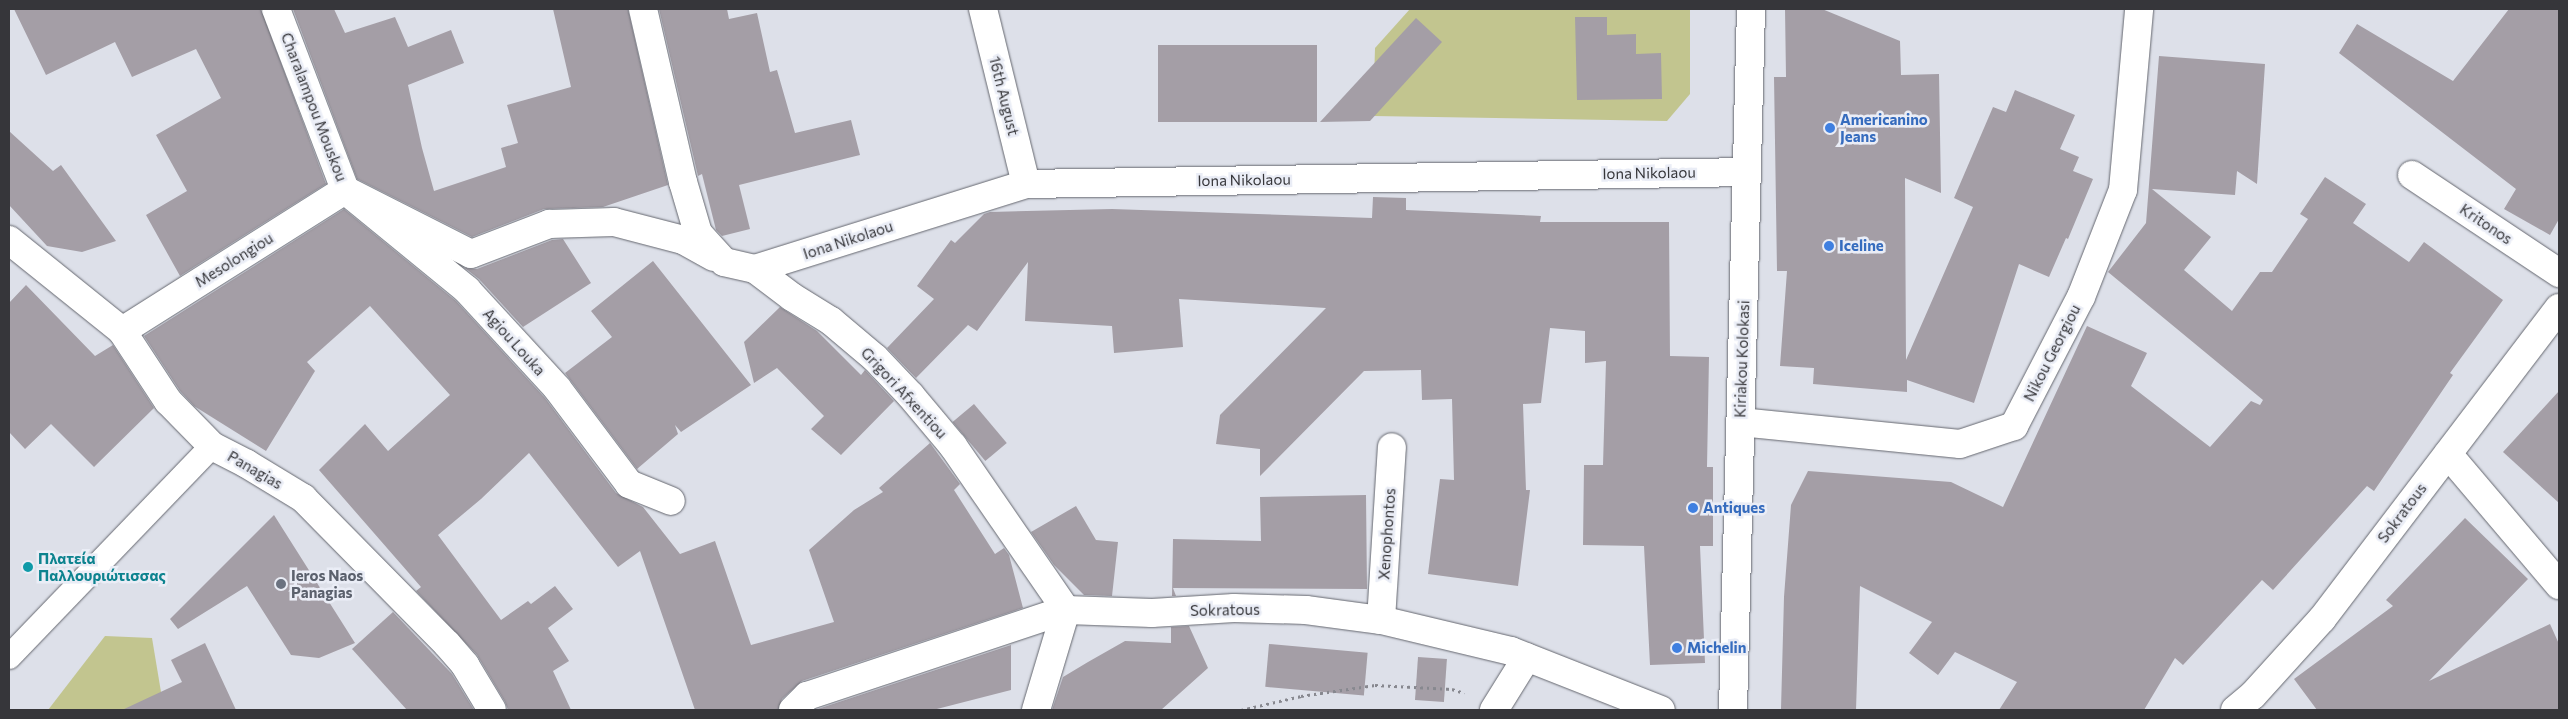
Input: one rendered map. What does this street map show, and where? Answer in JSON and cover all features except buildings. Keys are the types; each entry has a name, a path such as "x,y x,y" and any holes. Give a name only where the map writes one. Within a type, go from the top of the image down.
{"street":[{"name":"Charalampou Mouskou","path":"276,9 345,190 471,254 549,224 614,222 684,240 724,262"},
{"path":"643,9 683,182 698,233 724,262"},
{"name":"16th August","path":"983,9 1026,184"},
{"name":"Kiriakou Kolokasi","path":"1733,710 1751,9"},
{"name":"Nikou Georgiou","path":"1740,422 1960,444 2014,426 2081,297 2123,190 2138,9"},
{"name":"Iona Nikolaou","path":"755,269 1026,184 1747,172"},
{"name":"Kritonos","path":"2412,175 2559,273"},
{"name":"Mesolongiou","path":"122,331 345,190"},
{"name":"Agiou Louka","path":"345,190 467,290 557,388 629,484 670,501"},
{"name":"Panagias","path":"9,240 122,331 168,401 212,446 247,464 303,498 447,644 470,672 492,710"},
{"name":"Grigori Afxentiou","path":"724,262 755,269 792,297 831,321 875,358 911,396 953,446 1066,610"},
{"name":"Sokratous","path":"2235,710 2254,695 2322,619 2559,308"},
{"name":"Xenophontos","path":"1381,620 1392,447"},
{"path":"2448,454 2559,584"},
{"name":"Sokratous","path":"793,710 807,696 1066,610 1152,613 1234,608 1306,610 1381,620 1511,651 1661,710"},
{"path":"1036,710 1066,610"},
{"path":"1496,706 1527,657"}],"lane":[{"path":"9,657 212,446"}],"path":[{"path":"1241,710 1301,696 1375,685 1452,689 1496,706"}],"green space":[{"path":"1410,9 1690,9 1690,94 1667,121 1373,116 1375,48"},
{"path":"105,636 152,638 164,710 48,710"}],"place":[{"name":"Americanino Jeans","path":"1830,128"},
{"name":"Iceline","path":"1829,246"},
{"name":"Antiques","path":"1693,508"},
{"name":"Πλατεία Παλλουριώτισσας","path":"28,567"},
{"name":"Ieros Naos Panagias","path":"281,584"},
{"name":"Michelin","path":"1677,648"}]}
